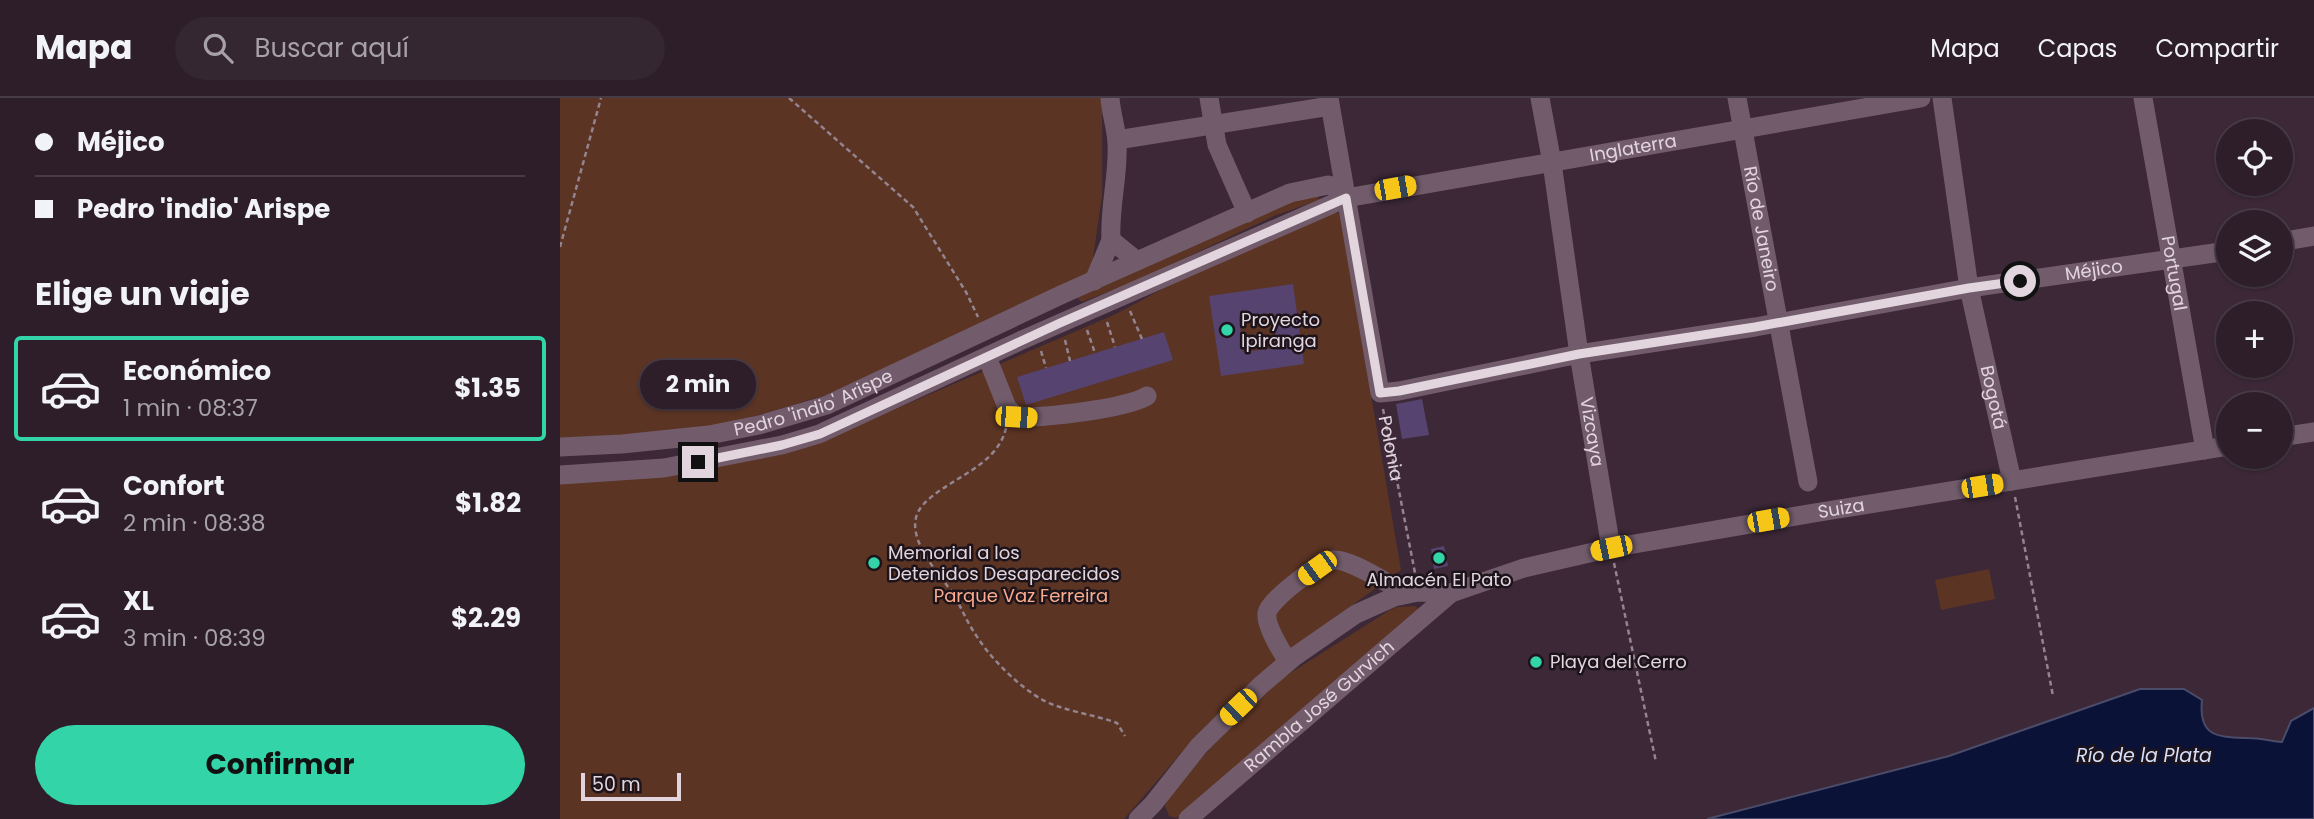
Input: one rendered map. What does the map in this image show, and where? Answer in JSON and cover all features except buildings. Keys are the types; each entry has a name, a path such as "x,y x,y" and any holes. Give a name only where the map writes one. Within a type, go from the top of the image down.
{"street":[{"path":"1094,281 1111,240 1110,219 1117,140 1110,98"},
{"path":"1209,98 1217,145 1247,213"},
{"name":"Vizcaya","path":"1540,98 1611,548"},
{"name":"Río de Janeiro","path":"1737,98 1808,482"},
{"name":"Inglaterra","path":"1345,194 1552,163 1922,98"},
{"name":"Bogotá","path":"1942,98 1969,288 2012,481"},
{"name":"Portugal","path":"2143,98 2205,450"},
{"path":"1117,140 1213,126 1329,102"},
{"name":"Polonia","path":"1329,102 1380,393"},
{"name":"Pedro 'indio' Arispe","path":"560,447 709,435 786,417 840,400 1063,294 1308,188 1328,185 1345,194"},
{"name":"Pedro 'indio' Arispe","path":"560,475 653,470 782,445 820,434 1345,194"},
{"path":"2293,240 2314,236"},
{"path":"1111,240 1137,261"},
{"name":"Méjico","path":"1380,393 1579,354 1778,323 1969,288 2216,253"},
{"path":"1063,294 1072,318"},
{"path":"1012,318 1029,337"},
{"path":"987,357 1007,407 1016,417 1031,418 1101,408 1147,396"},
{"path":"2293,435 2314,432"},
{"name":"Suiza","path":"1412,593 1451,593 1524,568 1611,548 2216,448"},
{"path":"1288,661 1266,615 1283,593 1317,568 1332,560 1346,561 1412,593"},
{"path":"1138,819 1159,812 1199,746 1288,661 1356,614 1380,602 1412,593"},
{"name":"Rambla José Gurvich","path":"1188,819 1451,593"}],"path":[{"path":"560,247 601,98"},
{"path":"789,98 795,100 913,207 966,292 985,330"},
{"path":"1124,295 1142,339"},
{"path":"1102,305 1115,347"},
{"path":"1072,318 1095,353"},
{"path":"1070,361 1072,318"},
{"path":"1029,337 1046,368"},
{"name":"Polonia","path":"1380,393 1412,593"},
{"path":"1012,414 1007,419 1004,437 979,466 921,507 916,526 925,556 952,592 974,632 1017,680 1044,701 1117,723 1125,736"},
{"path":"2012,481 2053,696"},
{"path":"1611,548 1656,762"},
{"path":"907,559 925,556"}],"green space":[{"path":"560,98 1102,98 1102,196 1090,279 829,394 797,404 749,418 682,432 560,441"},
{"path":"1318,196 1316,201 1274,216 1138,280 1082,302 1077,298 1278,205"},
{"name":"Parque Vaz Ferreira","path":"1334,213 1340,213 1401,570 1319,629 1194,738 1124,819 560,819 560,478 856,426 1116,314 1179,280"},
{"path":"1989,569 1995,599 1941,610 1935,580"},
{"path":"1416,606 1418,610 1183,814 1176,818 1169,816 1165,806 1168,795 1231,726 1284,677 1390,610"}],"water":[{"name":"Río de la Plata","path":"2140,689 2184,689 2202,700 2203,722 2207,728 2220,736 2228,737 2282,742 2291,721 2314,708 2314,819 1707,819 1949,756"}],"place":[{"name":"Proyecto Ipiranga","path":"1227,330"},
{"name":"Almacén El Pato","path":"1439,558"},
{"name":"Memorial a los Detenidos Desaparecidos","path":"874,563"},
{"name":"Playa del Cerro","path":"1536,662"}],"route":[{"path":"698,462 782,445 820,434 1022,340 1346,198 1380,393 1579,354 1755,327 2020,281"}]}
